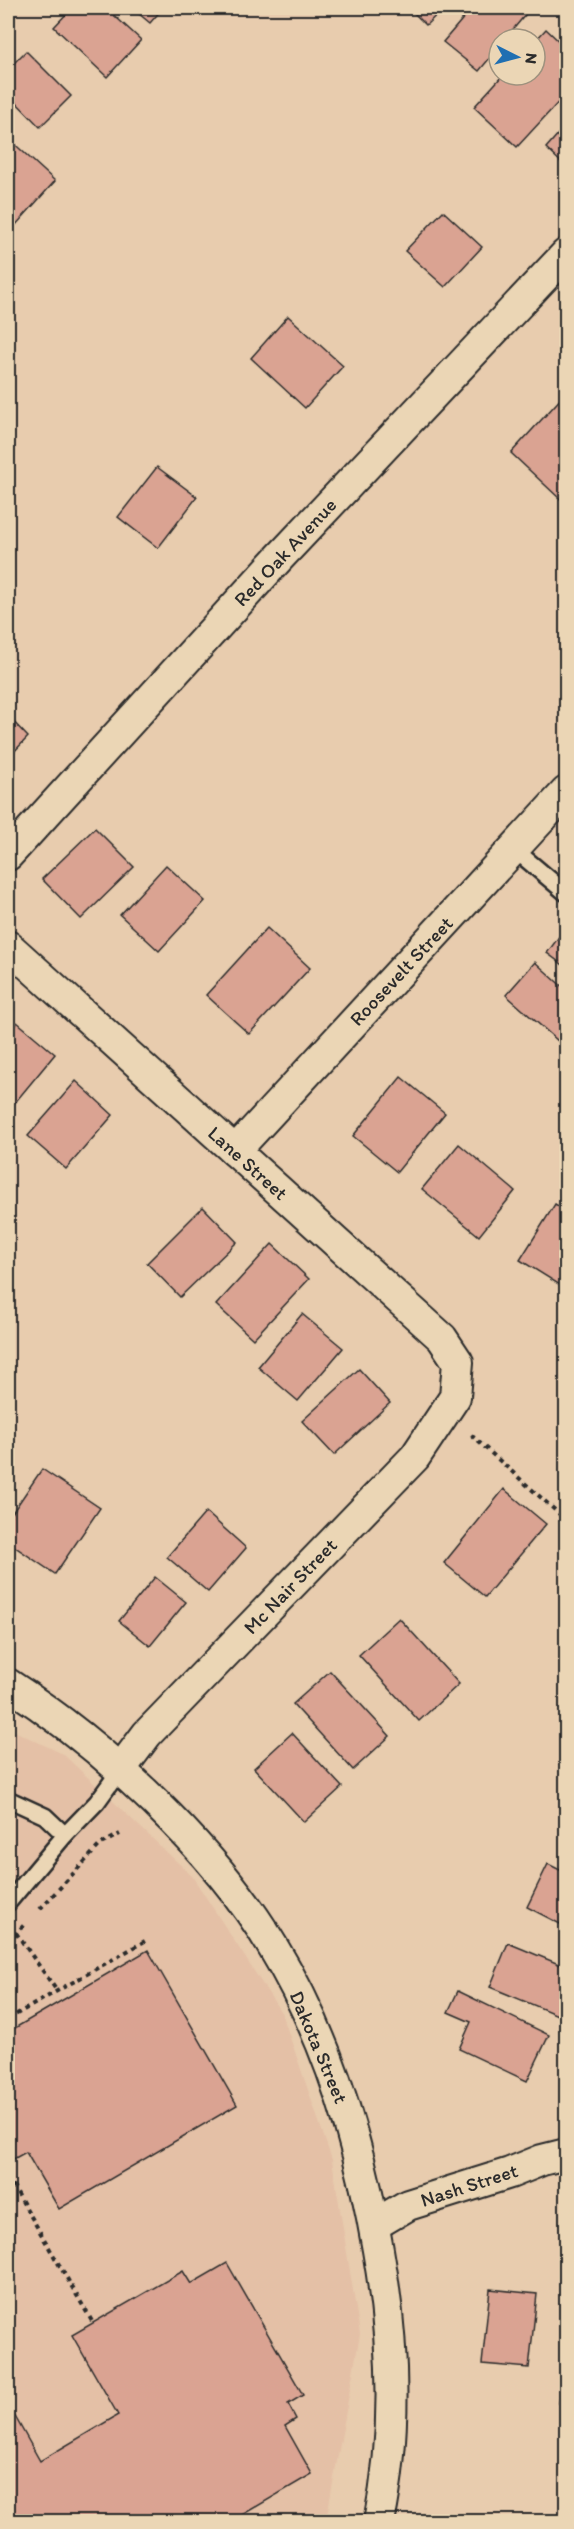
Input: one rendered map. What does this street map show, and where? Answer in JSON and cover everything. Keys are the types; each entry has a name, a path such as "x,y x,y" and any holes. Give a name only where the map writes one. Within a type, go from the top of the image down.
{"street":[{"name":"Red Oak Avenue","path":"8,855 271,567 567,254"},
{"name":"Roosevelt Street","path":"235,1151 567,792"},
{"name":"Lane Street","path":"8,946 442,1338 458,1362 455,1397"},
{"name":"Mc Nair Street","path":"120,1770 147,1734 415,1457 455,1397"},
{"name":"Dakota Street","path":"8,1684 120,1770 224,1875 273,1947 305,2008 341,2094 361,2159 384,2285 392,2358 392,2402 386,2486 379,2522"},
{"name":"Nash Street","path":"374,2225 408,2205 510,2173 542,2160 567,2154"}],"lane":[{"path":"514,849 567,894"},
{"path":"8,1903 65,1835 97,1802 120,1770"},
{"path":"8,1799 45,1816 65,1835"}],"path":[{"path":"471,1435 567,1520"},
{"path":"37,1912 101,1844 120,1834"},
{"path":"8,1942 30,1919"},
{"path":"16,1933 57,1991"},
{"path":"8,2019 145,1941"},
{"path":"8,2177 93,2323"}],"shaded area":[{"path":"8,1728 63,1754 192,1876 282,2014 332,2160 360,2334 326,2521 8,2522"}],"building":[{"path":"72,8 106,8 141,40 107,77 54,27"},
{"path":"132,8 163,8 150,23"},
{"path":"409,8 444,8 426,25"},
{"path":"472,8 531,8 515,27 487,27 487,61 479,71 443,42"},
{"path":"547,30 566,48 566,94 517,147 474,107 492,87 547,87"},
{"path":"26,51 71,96 40,127 8,94 8,69"},
{"path":"566,125 566,167 546,148"},
{"path":"8,138 55,181 14,227 8,222"},
{"path":"443,211 482,247 445,287 405,251"},
{"path":"288,316 343,366 305,408 251,358"},
{"path":"566,393 566,492 560,499 511,453"},
{"path":"157,467 197,497 158,548 118,517"},
{"path":"8,716 28,737 8,758"},
{"path":"95,828 134,867 81,919 42,879"},
{"path":"166,865 205,901 159,951 120,915"},
{"path":"566,927 566,967 547,953"},
{"path":"267,928 310,968 249,1034 206,995"},
{"path":"535,962 566,990 566,1048 506,995"},
{"path":"17,1022 55,1054 8,1111 8,1034"},
{"path":"401,1077 445,1113 397,1172 353,1136"},
{"path":"76,1081 113,1115 66,1169 28,1136"},
{"path":"459,1144 515,1191 479,1236 422,1189"},
{"path":"555,1204 566,1211 566,1275 560,1285 520,1260"},
{"path":"203,1207 237,1242 180,1297 147,1263"},
{"path":"272,1244 309,1279 253,1339 216,1305"},
{"path":"302,1314 343,1348 298,1401 258,1367"},
{"path":"359,1369 390,1403 334,1455 302,1421"},
{"path":"42,1469 100,1508 55,1574 8,1542 8,1519"},
{"path":"504,1489 546,1524 485,1597 444,1563"},
{"path":"206,1512 246,1548 208,1592 167,1557"},
{"path":"155,1577 186,1602 150,1646 119,1621"},
{"path":"399,1618 459,1684 419,1721 359,1655"},
{"path":"330,1671 390,1736 353,1770 293,1704"},
{"path":"292,1733 342,1787 304,1822 254,1768"},
{"path":"548,1864 566,1873 566,1927 527,1907"},
{"path":"508,1943 566,1967 566,2001 560,2016 490,1987"},
{"path":"148,1950 237,2105 59,2209 26,2152 8,2162 8,2032"},
{"path":"458,1991 549,2035 527,2081 459,2049 471,2022 448,2012"},
{"path":"227,2263 303,2395 288,2404 296,2419 285,2426 312,2474 230,2522 8,2522 8,2404 40,2461 118,2415 72,2335 183,2271 191,2284"},
{"path":"490,2289 537,2294 529,2368 482,2364"},
{"path":"566,2358 566,2404 559,2403"}]}
